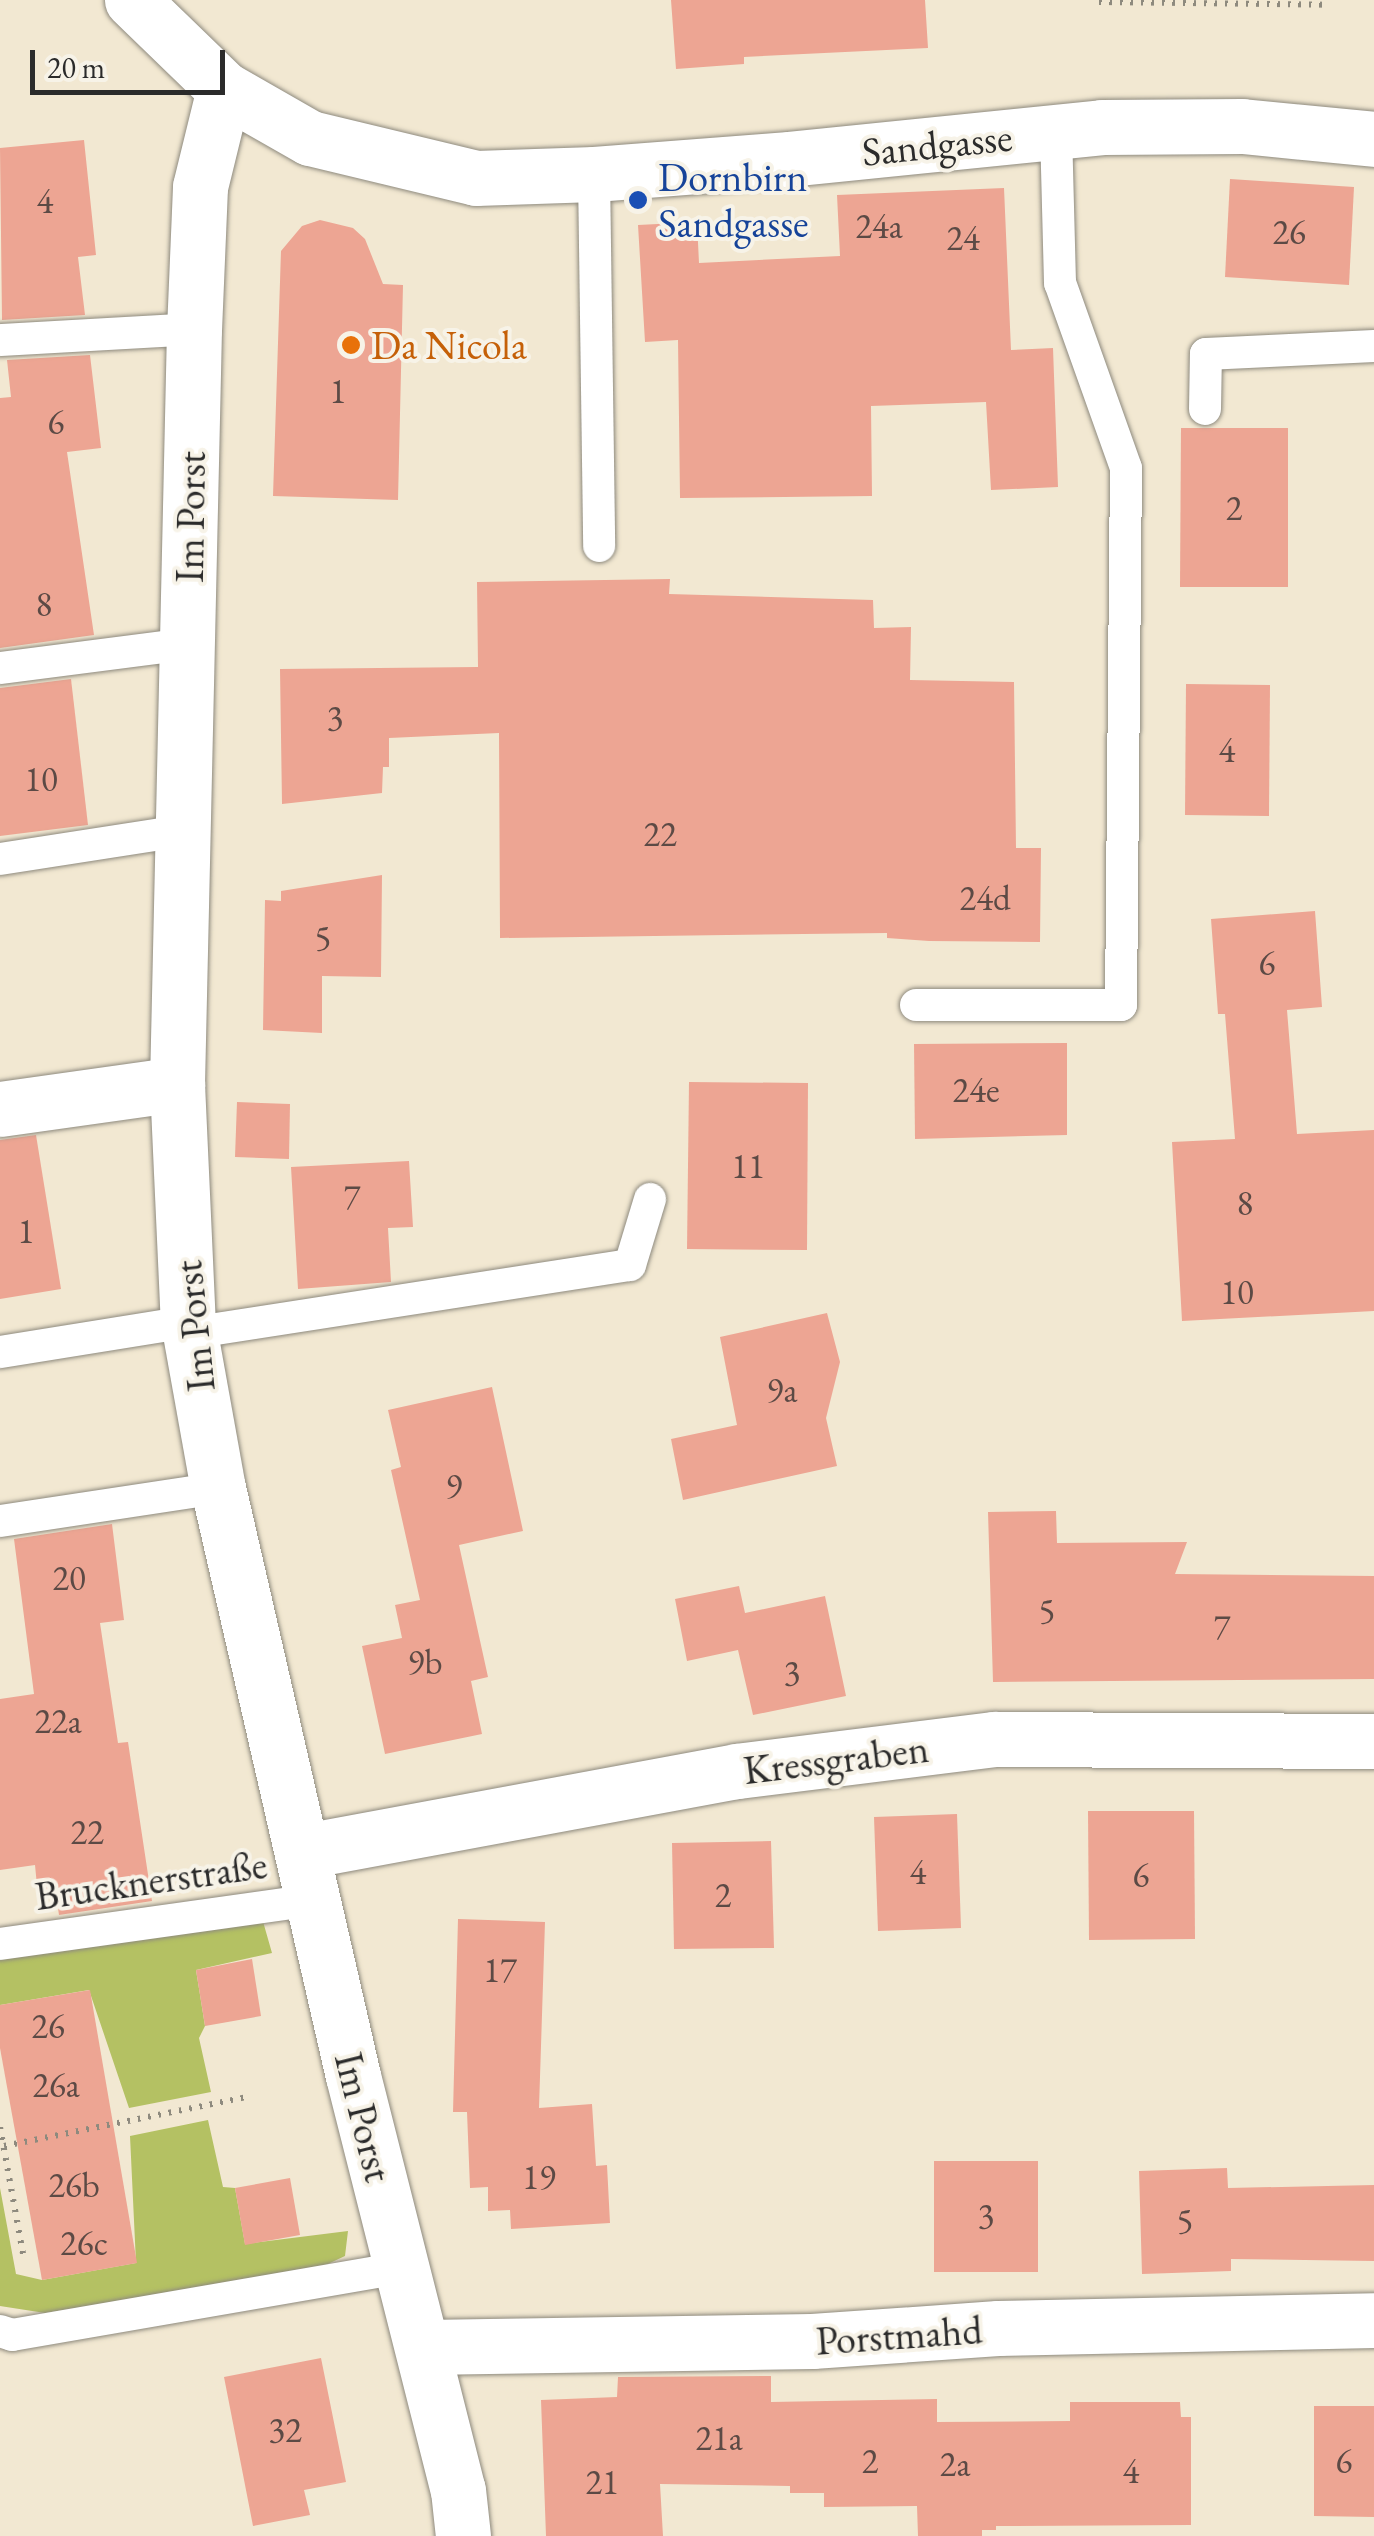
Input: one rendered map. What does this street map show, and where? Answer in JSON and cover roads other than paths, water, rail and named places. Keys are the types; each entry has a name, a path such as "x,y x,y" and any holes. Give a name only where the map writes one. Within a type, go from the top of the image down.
{"street":[{"name":"Sandgasse","path":"132,0 224,89 310,138 476,178 594,174 1056,133 1191,125 1374,139"},
{"name":"Im Porst","path":"224,89 200,188 194,330 176,1084 189,1328 218,1488 458,2490 463,2536"},
{"path":"0,1108 176,1084"},
{"name":"Kressgraben","path":"309,1876 738,1771 994,1739 1374,1741"},
{"name":"Porstmahd","path":"424,2347 812,2341 998,2328 1374,2320"}],"lane":[{"path":"916,1005 1121,1005 1126,468 1060,282 1056,133"},
{"path":"594,174 599,546"},
{"path":"0,340 194,330"},
{"path":"1205,409 1206,354 1374,346"},
{"path":"0,668 187,644"},
{"path":"0,859 182,831"},
{"path":"0,1352 630,1265 650,1200"},
{"path":"0,1521 218,1488"},
{"name":"Brucknerstraße","path":"0,1944 309,1876"},
{"path":"4,2339 402,2268"}],"place":[{"name":"Dornbirn Sandgasse","path":"638,200"},
{"name":"Da Nicola","path":"351,345"}]}
